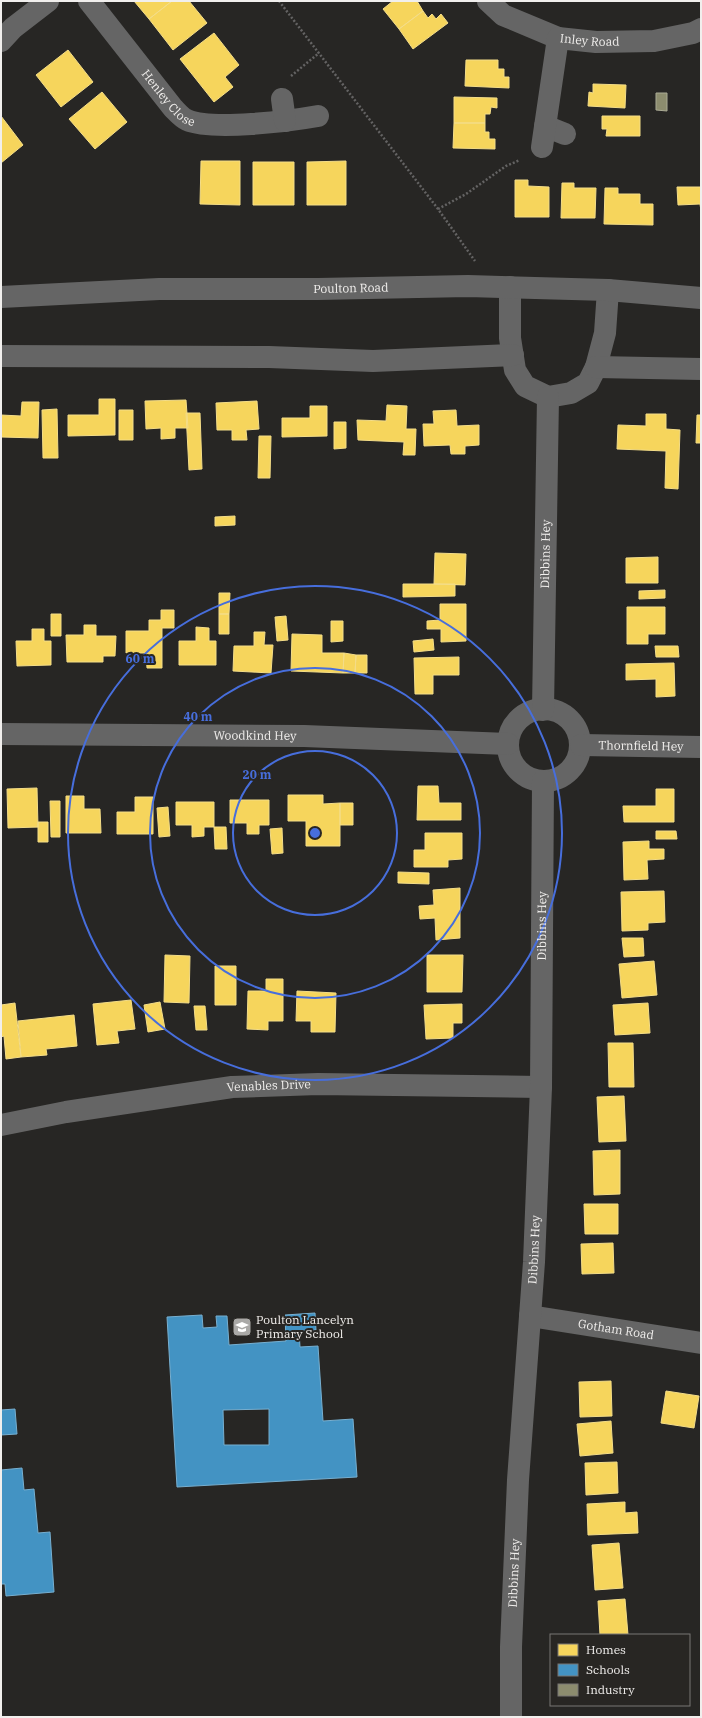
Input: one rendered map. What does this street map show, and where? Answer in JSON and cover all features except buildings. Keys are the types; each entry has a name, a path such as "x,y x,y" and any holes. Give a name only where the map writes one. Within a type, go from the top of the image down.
{"street":[{"path":"1,41 13,28 48,1"},
{"name":"Henley Close","path":"89,1 173,108 187,120 210,125 285,122 318,116"},
{"name":"Inley Road","path":"488,1 503,15 558,38 596,42 654,41 701,30"},
{"path":"542,147 555,130 558,38"},
{"path":"282,99 285,122"},
{"path":"501,287 516,370 525,386 548,397 571,393 588,383 596,367 605,333 608,290"},
{"name":"Poulton Road","path":"1,296 159,289 501,287 608,290 701,298"},
{"path":"1,356 269,357 373,361 513,355"},
{"path":"596,367 701,369"},
{"name":"Dibbins Hey","path":"543,710 548,397"},
{"path":"543,710 556,711 568,718 578,732 581,745 574,767 564,776 551,781 543,781 534,780 522,774 513,764 508,744 514,725 524,715 532,711 543,710"},
{"name":"Woodkind Hey","path":"1,734 304,736 508,744"},
{"name":"Thornfield Hey","path":"581,745 701,747"},
{"name":"Dibbins Hey","path":"511,1717 511,1647 518,1488 534,1262 540,1086 543,781"},
{"name":"Venables Drive","path":"1,1125 74,1111 232,1087 318,1084 540,1086"},
{"name":"Gotham Road","path":"530,1316 701,1343"}],"path":[{"path":"279,1 438,209 501,287"},
{"path":"282,99 286,80 319,53"},
{"path":"438,209 466,194 506,166 528,156 542,147"}],"place":[{"name":"Poulton Lancelyn Primary School","path":"242,1327"}]}
